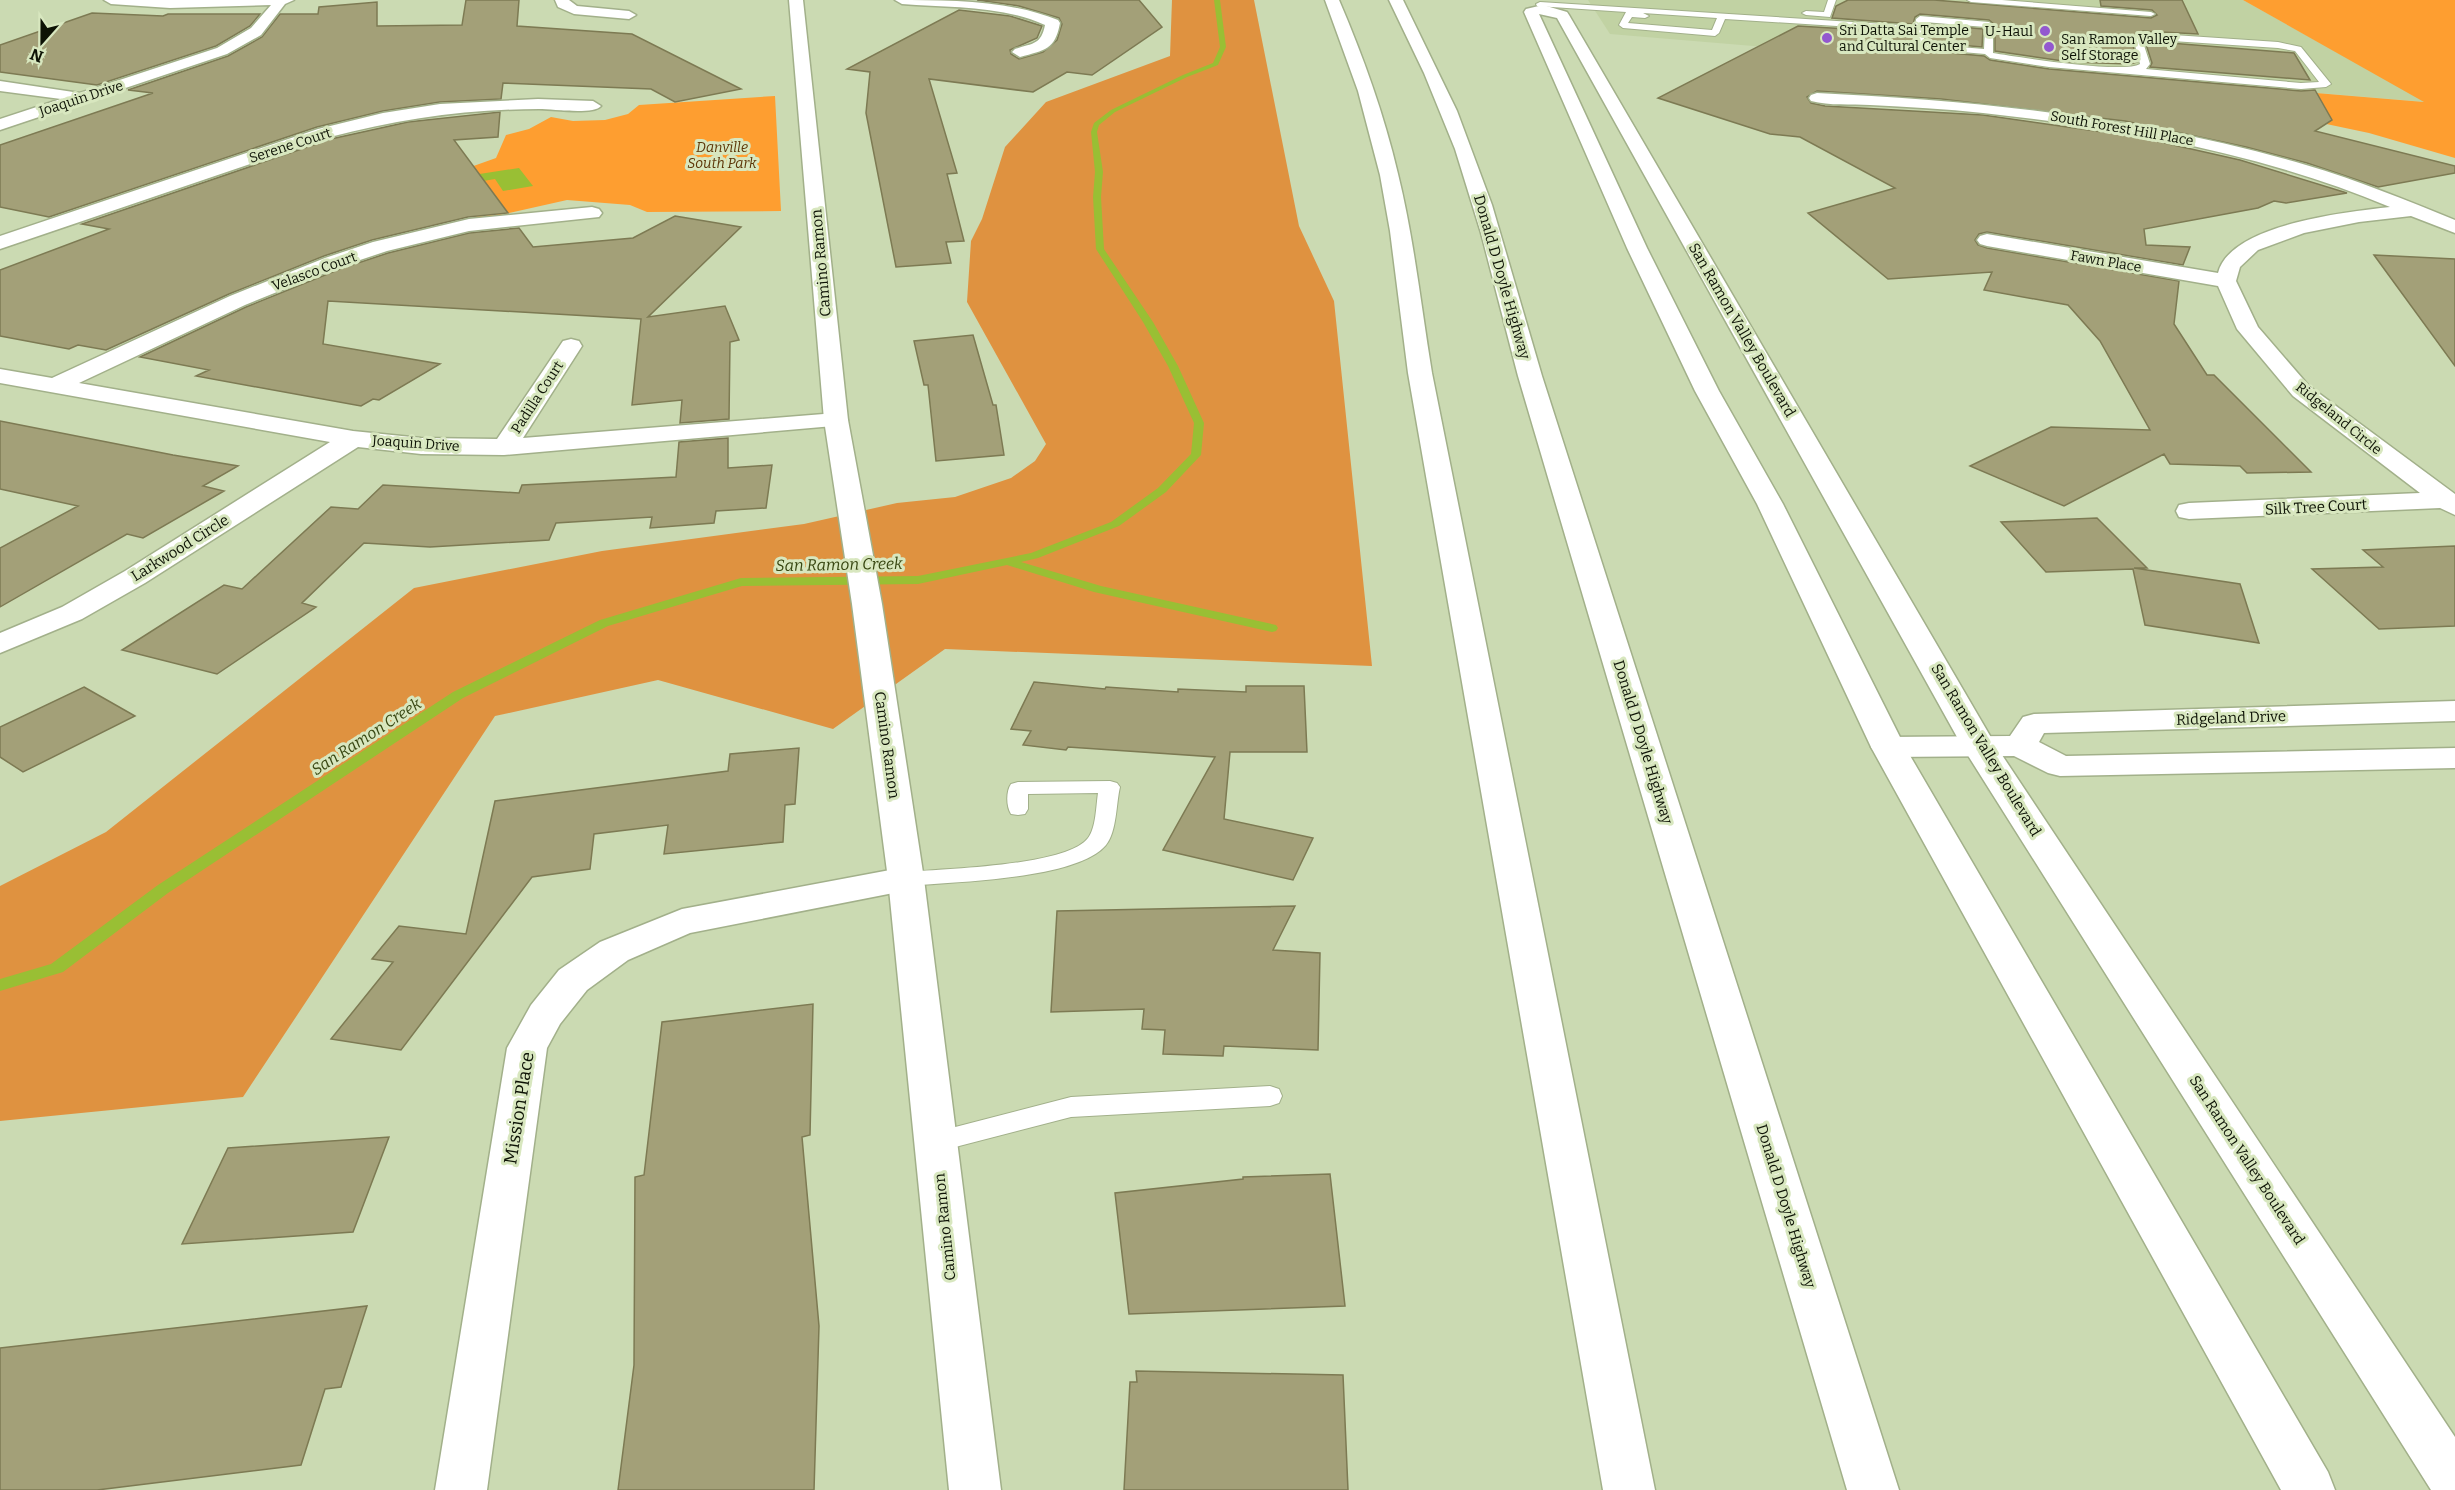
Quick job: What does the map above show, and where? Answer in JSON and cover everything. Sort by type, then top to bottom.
[{"type":"main road","points":[[111,0],[170,4],[287,0]]},
{"type":"main road","name":"Joaquin Drive","points":[[0,125],[222,51],[252,36],[268,22],[281,0]]},
{"type":"main road","points":[[562,0],[562,4],[574,10],[629,15]]},
{"type":"main road","points":[[796,0],[802,0]]},
{"type":"main road","name":"Camino Ramon","points":[[796,0],[836,420],[867,604],[906,879],[975,1490]]},
{"type":"main road","points":[[902,0],[1040,15],[1053,23],[1050,39],[1043,45],[1020,52]]},
{"type":"main road","points":[[1332,0],[1365,86],[1384,148],[1401,235],[1420,373],[1629,1490]]},
{"type":"main road","name":"Donald D Doyle Highway","points":[[1396,0],[1438,86],[1464,150],[1491,235],[1534,388],[1873,1490]]},
{"type":"main road","points":[[1540,5],[1530,13],[1637,248],[1707,391],[1770,504],[1888,747],[2309,1490]]},
{"type":"main road","name":"San Ramon Valley Boulevard","points":[[1540,5],[1562,15],[1979,746],[2455,1482]]},
{"type":"main road","points":[[0,86],[85,97]]},
{"type":"main road","name":"South Forest Hill Place","points":[[1817,98],[1899,101],[2013,111],[2091,120],[2185,137],[2266,157],[2342,181],[2455,226]]},
{"type":"main road","name":"Serene Court","points":[[0,243],[324,133],[440,103],[592,106]]},
{"type":"main road","points":[[2226,281],[2230,265],[2251,246],[2299,228],[2359,216],[2417,209],[2455,210]]},
{"type":"main road","name":"Velasco Court","points":[[54,386],[244,296],[386,245],[430,233],[483,223],[592,213]]},
{"type":"main road","name":"Fawn Place","points":[[1987,240],[2226,281]]},
{"type":"main road","name":"Ridgeland Circle","points":[[2226,281],[2248,329],[2301,391],[2449,504]]},
{"type":"main road","name":"Padilla Court","points":[[504,447],[571,346]]},
{"type":"main road","name":"Joaquin Drive","points":[[0,376],[353,439],[421,446],[504,447],[836,420]]},
{"type":"main road","name":"Larkwood Circle","points":[[0,644],[72,613],[135,577],[353,439]]},
{"type":"main road","name":"Silk Tree Court","points":[[2189,511],[2449,504]]},
{"type":"main road","name":"Ridgeland Drive","points":[[2020,746],[2034,724],[2455,711]]},
{"type":"main road","points":[[1888,747],[2020,746],[2060,766],[2455,758]]},
{"type":"main road","name":"Mission Place","points":[[461,1490],[527,1048],[545,1015],[573,980],[614,951],[682,922],[906,879]]},
{"type":"lane","points":[[1826,19],[1832,0]]},
{"type":"lane","points":[[1971,0],[2151,14]]},
{"type":"lane","points":[[2066,0],[2120,4]]},
{"type":"lane","points":[[1540,5],[1721,18]]},
{"type":"lane","points":[[1708,5],[1920,29]]},
{"type":"lane","points":[[1721,18],[1715,33],[1623,25],[1629,14],[1826,19]]},
{"type":"lane","points":[[1988,52],[1989,25],[1920,19],[1920,46],[1988,52],[1990,55],[2009,60],[2301,86],[2326,84],[2294,47],[2166,36],[2137,38],[2145,64],[2142,68],[2133,70]]},
{"type":"lane","points":[[906,879],[1049,865],[1083,854],[1098,840],[1110,787],[1018,788],[1018,809]]},
{"type":"lane","points":[[936,1142],[1071,1107],[1270,1096]]},
{"type":"shaded area","points":[[1172,0],[1254,0],[1299,226],[1334,301],[1372,666],[945,649],[833,729],[658,680],[495,716],[243,1097],[0,1121],[0,886],[106,832],[414,588],[602,551],[804,524],[897,503],[955,497],[1011,478],[1035,461],[1046,444],[967,302],[971,241],[982,219],[1005,147],[1046,102],[1170,56]]},
{"type":"shaded area","points":[[1588,0],[2243,0],[2426,102],[1610,34]]},
{"type":"shaded area","points":[[519,168],[533,186],[503,191],[495,179],[477,182],[473,175]]},
{"type":"green space","points":[[2243,0],[2455,0],[2455,158],[2369,133],[2250,108],[2036,70],[2424,102]]},
{"type":"green space","name":"Danville South Park","points":[[775,96],[781,211],[647,212],[630,205],[567,200],[478,220],[455,191],[451,174],[496,158],[506,135],[529,129],[551,117],[573,121],[605,120],[628,114],[639,105]]},
{"type":"building","points":[[466,0],[519,0],[517,26],[632,34],[741,89],[675,102],[651,89],[503,83],[501,99],[440,102],[383,111],[317,127],[49,217],[0,207],[0,145],[153,93],[128,90],[228,56],[262,37],[280,14],[318,14],[319,7],[377,2],[377,26],[462,25]]},
{"type":"building","points":[[977,0],[1139,0],[1162,27],[1092,75],[1067,72],[1033,92],[929,79],[957,173],[947,174],[964,241],[946,242],[951,263],[896,267],[866,113],[870,72],[847,69],[959,10],[1010,16],[1042,26],[1037,38],[1010,50],[1011,54],[1019,59],[1043,52],[1057,40],[1062,24],[1059,18],[1019,6]]},
{"type":"building","points":[[1848,0],[1934,0],[2151,18],[2157,15],[2152,10],[2101,6],[2100,0],[2182,0],[2198,34],[2143,31],[2131,37],[2137,62],[2130,64],[2070,62],[1995,51],[1995,25],[1989,20],[1920,14],[1915,17],[1913,24],[1832,18],[1836,6]]},
{"type":"building","points":[[92,13],[163,16],[168,14],[260,14],[250,26],[216,46],[97,85],[0,72],[0,45]]},
{"type":"building","points":[[1926,24],[1983,29],[1982,47],[1926,42]]},
{"type":"building","points":[[1798,26],[1913,33],[1917,50],[1984,56],[1990,60],[2049,69],[2301,91],[2315,90],[2332,120],[2315,131],[2455,166],[2455,173],[2378,187],[2307,163],[2246,147],[2125,121],[1941,99],[1817,91],[1807,97],[1811,103],[1825,106],[1983,115],[2138,137],[2240,160],[2347,193],[2286,203],[2274,201],[2258,208],[2144,229],[2146,245],[2190,247],[2183,265],[1987,232],[1979,234],[1975,240],[1978,245],[1987,248],[2179,281],[2174,324],[2207,375],[2214,375],[2311,472],[2247,473],[2240,466],[2170,464],[2164,454],[2064,506],[1970,466],[2051,427],[2150,430],[2100,341],[2068,305],[1984,290],[1992,272],[1888,279],[1808,213],[1895,188],[1800,137],[1770,134],[1658,98]]},
{"type":"building","points":[[2145,41],[2294,53],[2310,80],[2150,67],[2152,63]]},
{"type":"building","points":[[500,112],[498,137],[454,140],[508,213],[468,217],[372,240],[324,256],[229,294],[106,350],[78,345],[69,349],[0,336],[0,270],[109,229],[82,224],[331,139],[408,122]]},
{"type":"building","points":[[675,216],[741,227],[648,317],[725,306],[739,340],[730,342],[729,419],[680,423],[682,400],[632,405],[641,319],[328,301],[323,344],[440,364],[379,400],[373,399],[361,406],[196,376],[209,370],[140,357],[246,307],[340,269],[388,253],[469,233],[519,228],[533,247],[633,238]]},
{"type":"building","points":[[2374,255],[2455,259],[2455,366]]},
{"type":"building","points":[[973,335],[993,405],[996,405],[1004,455],[936,461],[928,385],[924,385],[914,341]]},
{"type":"building","points":[[0,421],[238,466],[203,486],[224,491],[143,538],[127,534],[0,607],[0,548],[78,506],[0,489]]},
{"type":"building","points":[[728,438],[728,468],[772,465],[766,508],[716,511],[714,523],[650,528],[652,517],[556,523],[549,540],[430,547],[364,543],[302,603],[316,607],[217,674],[122,650],[224,585],[242,589],[331,507],[358,509],[383,485],[519,493],[522,485],[676,477],[679,442]]},
{"type":"building","points":[[2097,518],[2147,568],[2134,568],[2240,584],[2259,643],[2145,625],[2133,569],[2046,572],[2001,522]]},
{"type":"building","points":[[2455,546],[2455,626],[2379,629],[2312,569],[2383,567],[2363,550]]},
{"type":"building","points":[[1034,682],[1105,689],[1106,687],[1178,692],[1178,689],[1246,692],[1246,686],[1304,686],[1307,752],[1230,752],[1224,819],[1313,838],[1293,880],[1163,850],[1215,757],[1068,747],[1066,750],[1023,745],[1031,731],[1011,729]]},
{"type":"building","points":[[84,687],[135,716],[23,772],[0,757],[0,727]]},
{"type":"building","points":[[799,748],[795,804],[785,805],[783,842],[664,854],[668,825],[594,834],[590,869],[532,877],[401,1050],[331,1039],[393,962],[372,959],[399,926],[466,934],[495,801],[728,771],[730,754]]},
{"type":"building","points":[[1295,906],[1273,950],[1320,953],[1318,1050],[1224,1046],[1223,1056],[1163,1054],[1165,1030],[1142,1029],[1144,1009],[1051,1012],[1057,911]]},
{"type":"building","points":[[813,1004],[810,1135],[802,1137],[819,1326],[814,1490],[618,1490],[634,1365],[635,1177],[644,1175],[662,1022]]},
{"type":"building","points":[[389,1137],[353,1232],[182,1244],[228,1148]]},
{"type":"building","points":[[1330,1174],[1345,1306],[1129,1314],[1115,1193],[1243,1179],[1243,1177]]},
{"type":"building","points":[[367,1306],[341,1387],[325,1389],[301,1465],[97,1490],[0,1490],[0,1348]]},
{"type":"building","points":[[1136,1371],[1343,1375],[1348,1490],[1124,1490],[1130,1382],[1137,1382]]},
{"type":"waterway","name":"San Ramon Creek","points":[[0,985],[57,968],[163,889],[458,695],[604,623],[741,582],[918,580],[1034,556],[1115,524],[1162,490],[1196,455],[1199,423],[1173,366],[1148,322],[1100,249],[1097,197],[1099,172],[1094,132],[1096,124],[1113,111],[1185,76],[1216,64],[1223,47],[1217,0]]},
{"type":"waterway","points":[[1009,562],[1098,589],[1272,628]]},
{"type":"place","name":"U-Haul","points":[[2045,31]]},
{"type":"place","name":"Sri Datta Sai Temple and Cultural Center","points":[[1827,38]]},
{"type":"place","name":"San Ramon Valley Self Storage","points":[[2049,47]]}]
